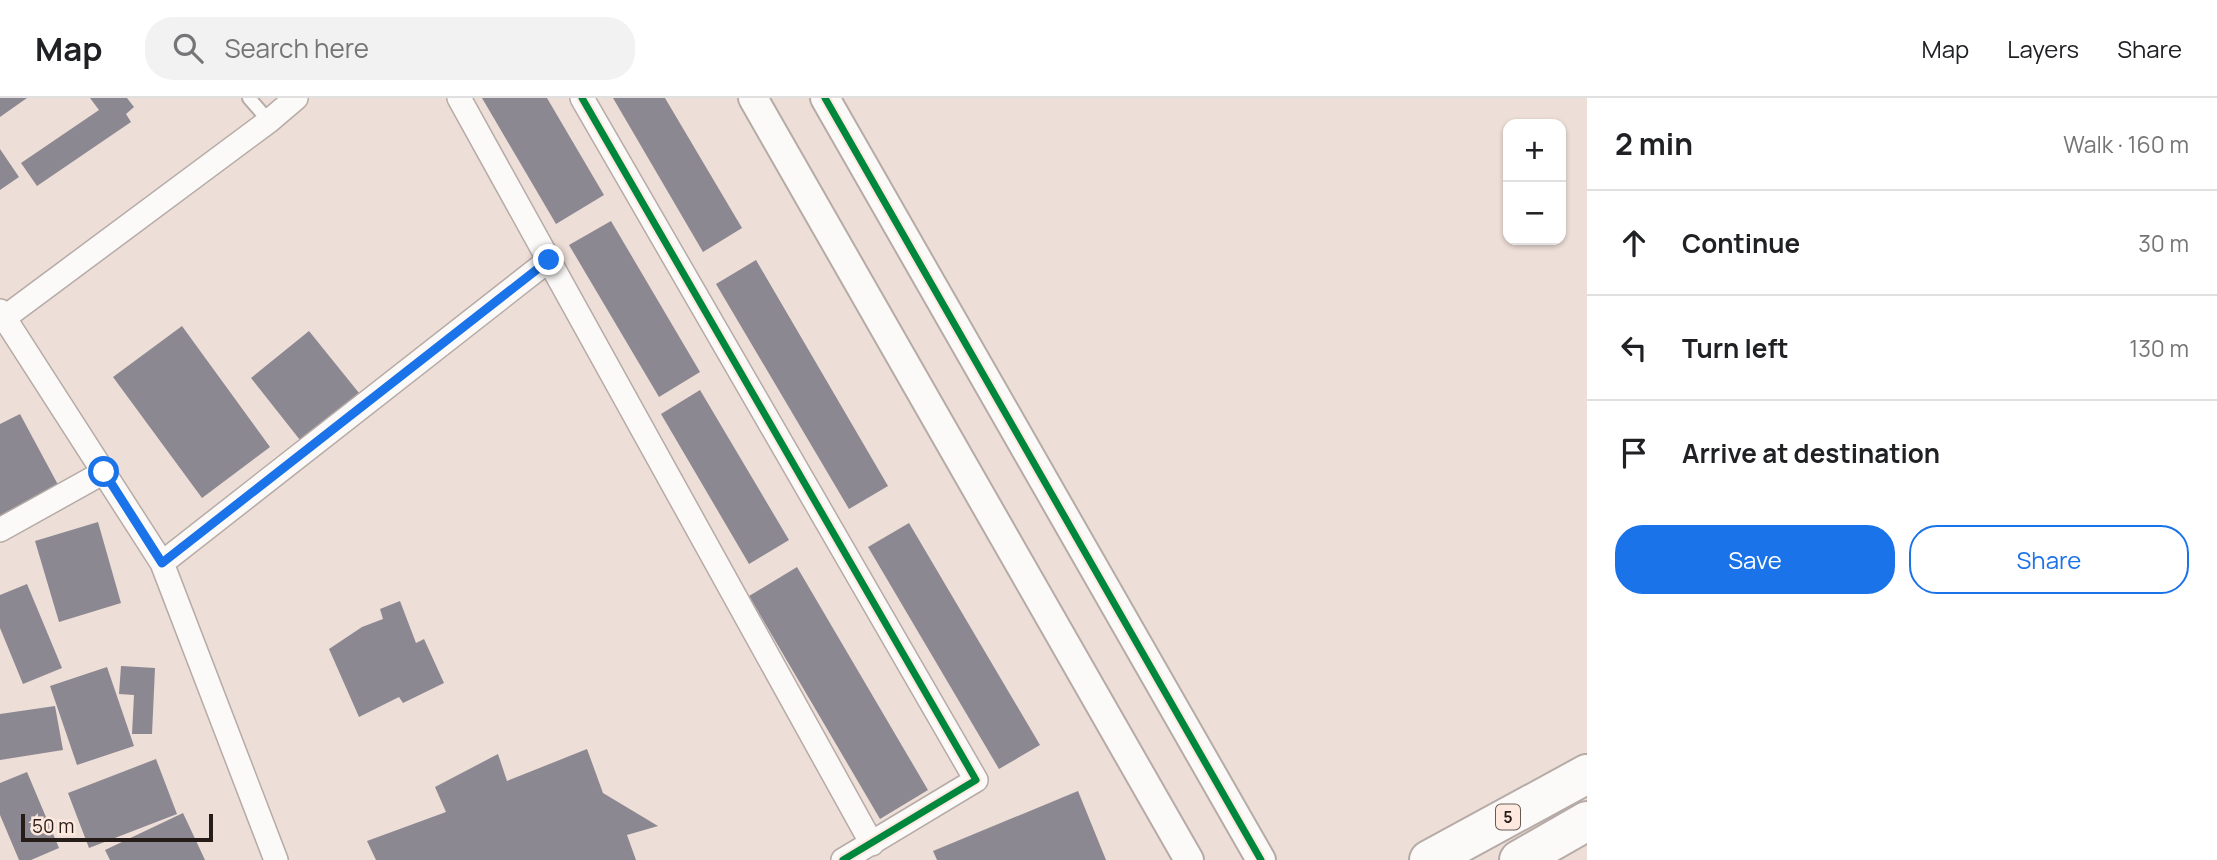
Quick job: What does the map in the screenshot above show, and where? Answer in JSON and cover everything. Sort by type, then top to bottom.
[{"type":"highway","name":"5","points":[[1429,860],[1587,774]]},
{"type":"highway","name":"5","points":[[1519,860],[1587,821]]},
{"type":"street","points":[[276,860],[162,563],[2,317],[269,121],[296,98]]},
{"type":"street","points":[[459,98],[872,844]]},
{"type":"street","points":[[582,98],[976,780],[843,860]]},
{"type":"street","points":[[753,98],[1189,860]]},
{"type":"street","points":[[825,98],[1261,860]]},
{"type":"street","points":[[162,563],[549,260]]},
{"type":"street","points":[[0,530],[104,472]]},
{"type":"lane","points":[[249,98],[269,121]]},
{"type":"building","points":[[0,98],[27,98],[0,117]]},
{"type":"building","points":[[90,98],[127,98],[134,107],[126,114],[131,122],[37,186],[21,163],[99,110]]},
{"type":"building","points":[[482,98],[547,98],[604,195],[556,224]]},
{"type":"building","points":[[613,98],[665,98],[742,228],[703,252]]},
{"type":"building","points":[[0,149],[19,177],[0,190]]},
{"type":"building","points":[[611,221],[700,372],[659,397],[569,245]]},
{"type":"building","points":[[756,260],[888,486],[849,509],[716,284]]},
{"type":"building","points":[[182,326],[270,447],[202,498],[113,377]]},
{"type":"building","points":[[309,331],[359,393],[300,440],[251,378]]},
{"type":"building","points":[[700,390],[789,540],[749,564],[661,414]]},
{"type":"building","points":[[20,414],[63,494],[0,527],[0,424]]},
{"type":"building","points":[[98,522],[121,603],[59,622],[35,541]]},
{"type":"building","points":[[909,523],[1040,745],[999,769],[868,547]]},
{"type":"building","points":[[797,567],[928,790],[880,819],[749,596]]},
{"type":"building","points":[[27,584],[62,668],[23,684],[0,628],[0,595]]},
{"type":"building","points":[[400,601],[416,643],[424,639],[444,683],[403,703],[399,697],[359,717],[329,649],[362,627],[383,619],[380,609]]},
{"type":"building","points":[[121,666],[155,668],[152,734],[132,734],[134,695],[119,694]]},
{"type":"building","points":[[107,667],[134,746],[77,765],[50,686]]},
{"type":"building","points":[[55,706],[63,750],[0,760],[0,714]]},
{"type":"building","points":[[587,749],[603,793],[658,826],[627,835],[636,860],[376,860],[367,841],[446,812],[435,787],[498,754],[507,781]]},
{"type":"building","points":[[156,759],[177,814],[89,848],[68,793]]},
{"type":"building","points":[[27,772],[59,848],[31,860],[19,860],[0,815],[0,783]]},
{"type":"building","points":[[1078,791],[1106,860],[937,860],[933,851]]},
{"type":"building","points":[[183,813],[205,860],[110,860],[105,850]]},
{"type":"cycle path","points":[[582,98],[976,780],[843,860]]},
{"type":"cycle path","points":[[825,98],[1261,860]]},
{"type":"route","points":[[104,472],[162,563],[549,260]]}]
